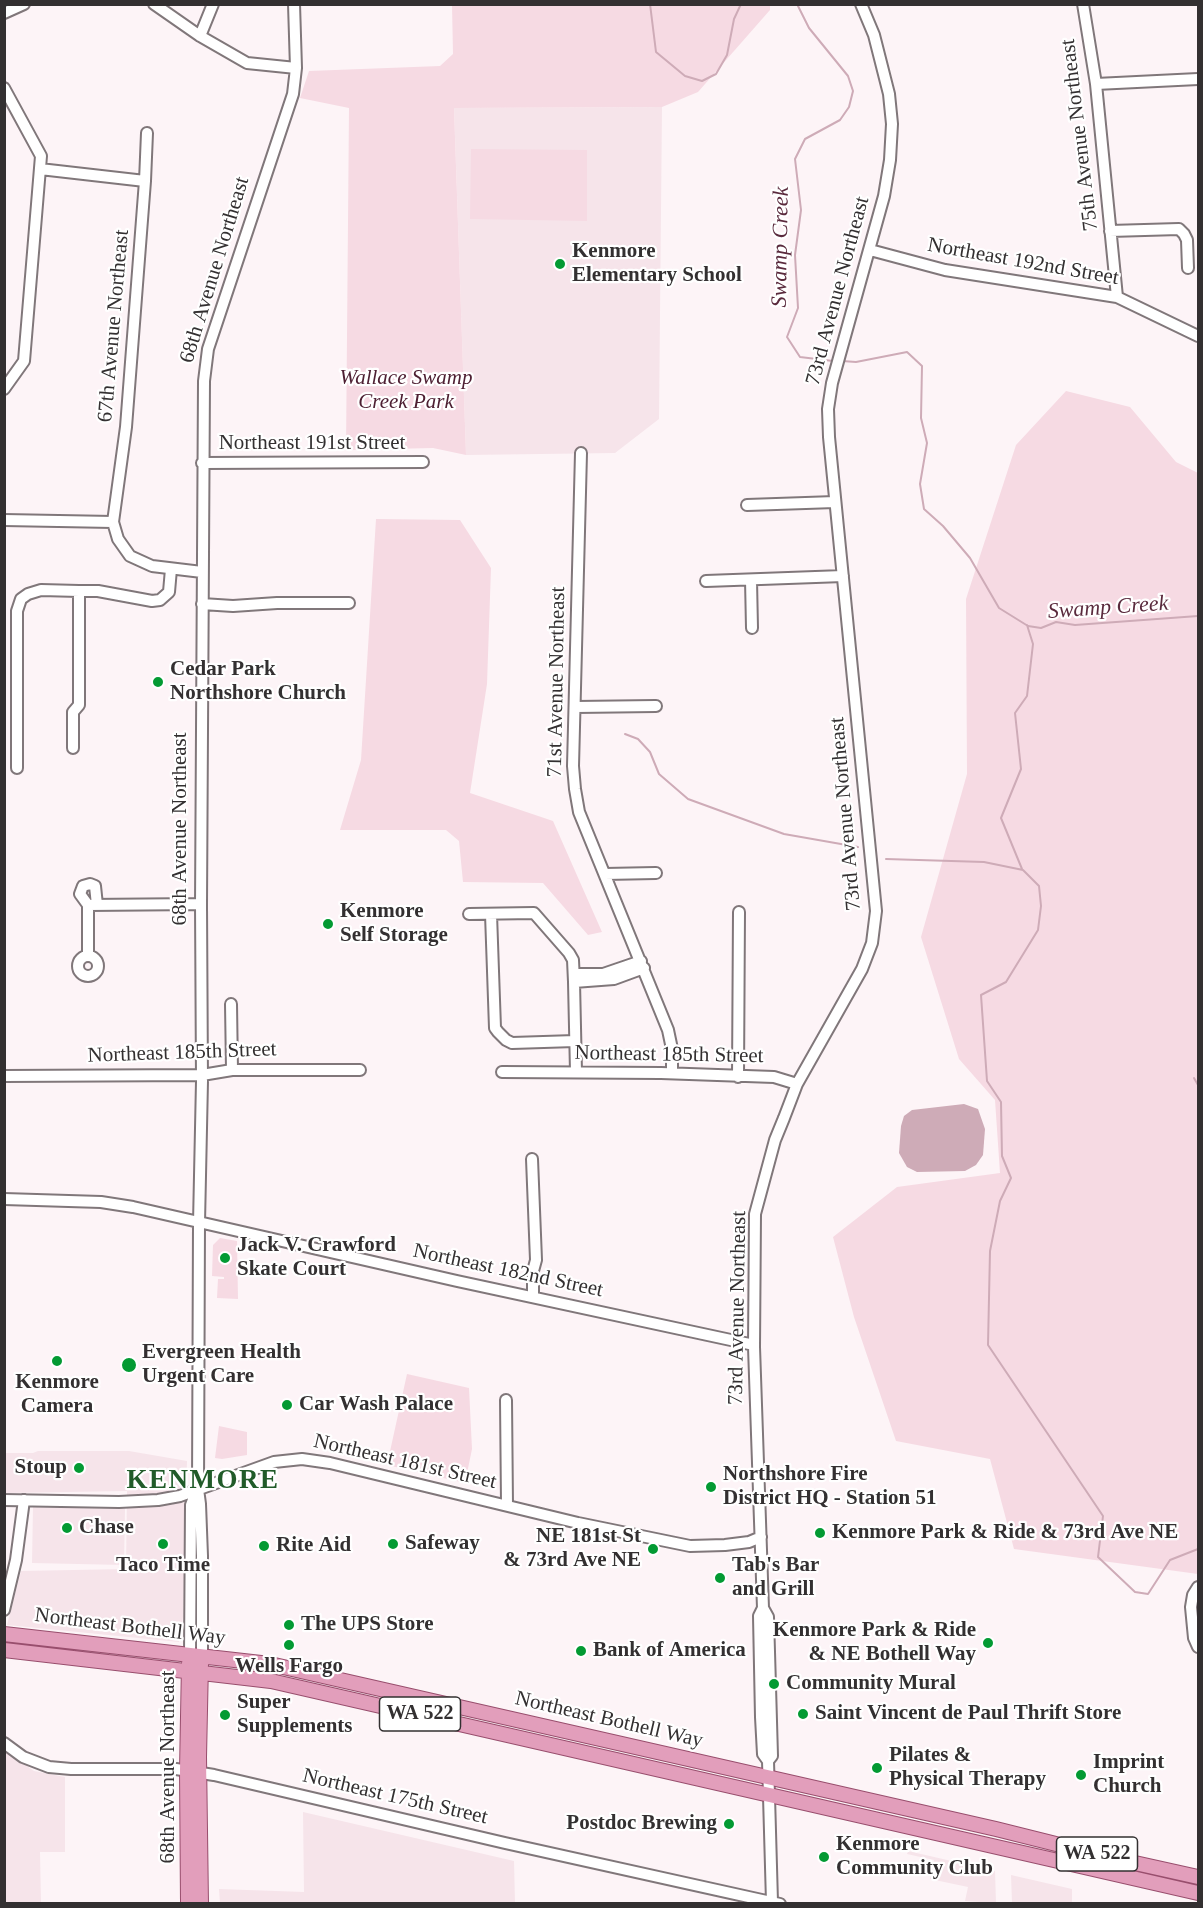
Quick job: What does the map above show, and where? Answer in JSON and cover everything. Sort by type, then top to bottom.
[{"type":"main road","name":"Northeast Bothell Way","points":[[4,1634],[270,1664],[1198,1877]]},
{"type":"main road","name":"Northeast Bothell Way","points":[[4,1650],[271,1681],[1198,1893]]},
{"type":"main road","name":"68th Avenue Northeast","points":[[188,1904],[196,1656]]},
{"type":"main road","name":"68th Avenue Northeast","points":[[193,1771],[201,1904]]},
{"type":"main road","points":[[1086,1867],[1105,1862],[1108,1857]]},
{"type":"street","points":[[4,13],[24,4]]},
{"type":"street","points":[[154,4],[200,36],[247,63],[296,68]]},
{"type":"street","points":[[200,36],[213,4]]},
{"type":"street","name":"68th Avenue Northeast","points":[[196,1656],[202,1556],[198,1489],[204,381],[208,349],[293,94],[296,68],[294,4]]},
{"type":"street","name":"73rd Avenue Northeast","points":[[776,1903],[768,1778],[768,1761],[772,1756],[768,1617],[763,1608],[754,1345],[755,1214],[775,1140],[797,1084],[861,969],[872,943],[875,927],[875,884],[828,409],[834,371],[870,250],[884,196],[890,160],[892,124],[885,71],[861,4]]},
{"type":"street","name":"75th Avenue Northeast","points":[[1083,4],[1096,84],[1117,297]]},
{"type":"street","points":[[1096,84],[1198,79]]},
{"type":"street","points":[[4,88],[41,156],[24,361],[4,389]]},
{"type":"street","name":"67th Avenue Northeast","points":[[113,522],[126,427],[147,133]]},
{"type":"street","points":[[40,169],[145,181]]},
{"type":"street","points":[[1110,231],[1179,230],[1184,234],[1186,240],[1188,268]]},
{"type":"street","name":"Northeast 192nd Street","points":[[870,250],[945,270],[1117,297],[1198,336]]},
{"type":"street","name":"71st Avenue Northeast","points":[[582,453],[573,766],[579,812],[668,1030],[672,1049],[672,1073]]},
{"type":"street","name":"Northeast 191st Street","points":[[202,463],[423,462]]},
{"type":"street","points":[[747,505],[836,502]]},
{"type":"street","points":[[4,520],[113,522],[118,539],[130,556],[152,566],[202,572]]},
{"type":"street","points":[[17,768],[17,611],[21,599],[41,590],[98,591],[152,601],[160,600],[169,592],[171,569]]},
{"type":"street","points":[[706,581],[843,576]]},
{"type":"street","points":[[751,580],[752,628]]},
{"type":"street","points":[[73,748],[73,712],[79,705],[79,591]]},
{"type":"street","points":[[202,604],[233,606],[277,603],[349,603]]},
{"type":"street","points":[[4,645],[17,645]]},
{"type":"street","points":[[4,695],[17,695]]},
{"type":"street","points":[[576,707],[656,706]]},
{"type":"street","points":[[4,744],[17,744]]},
{"type":"street","points":[[605,874],[656,873]]},
{"type":"street","points":[[88,956],[92,905],[201,904]]},
{"type":"street","points":[[738,1077],[739,912]]},
{"type":"street","points":[[469,914],[534,913],[569,953],[573,960],[576,1072]]},
{"type":"street","points":[[491,914],[495,1028],[501,1037],[512,1043],[575,1041]]},
{"type":"street","points":[[574,978],[614,979],[643,965]]},
{"type":"street","points":[[231,1004],[232,1070]]},
{"type":"street","name":"Northeast 185th Street","points":[[4,1076],[202,1075],[232,1070],[360,1070]]},
{"type":"street","name":"Northeast 185th Street","points":[[502,1072],[672,1073],[774,1077],[797,1084]]},
{"type":"street","points":[[532,1159],[536,1260],[533,1272],[533,1296]]},
{"type":"street","name":"Northeast 182nd Street","points":[[4,1199],[100,1202],[133,1207],[754,1345]]},
{"type":"street","points":[[506,1400],[507,1505]]},
{"type":"street","name":"Northeast 181st Street","points":[[4,1500],[139,1502],[180,1496],[274,1462],[302,1459],[322,1461],[578,1523],[690,1546],[749,1542],[761,1537]]},
{"type":"street","points":[[4,1610],[16,1560],[24,1500]]},
{"type":"street","points":[[1198,1587],[1193,1595],[1191,1606],[1194,1638],[1198,1647]]},
{"type":"street","name":"Northeast 175th Street","points":[[4,1743],[32,1761],[62,1769],[193,1771],[776,1903]]},
{"type":"shaded area","name":"Kenmore Elementary School","points":[[662,107],[659,419],[615,453],[466,455],[454,108]]},
{"type":"shaded area","points":[[964,1104],[978,1109],[985,1129],[983,1155],[976,1165],[965,1171],[917,1172],[907,1167],[899,1153],[904,1116],[912,1110]]},
{"type":"shaded area","points":[[129,1451],[187,1461],[183,1617],[179,1642],[7,1625],[21,1571],[126,1569],[127,1491],[5,1493],[4,1453]]},
{"type":"shaded area","points":[[33,1507],[125,1509],[124,1565],[32,1563]]},
{"type":"shaded area","points":[[5,1750],[34,1771],[65,1777],[65,1852],[40,1852],[41,1903],[5,1903]]},
{"type":"shaded area","points":[[303,1812],[514,1861],[515,1903],[220,1903],[219,1889],[304,1892]]},
{"type":"shaded area","points":[[908,1851],[995,1871],[996,1903],[965,1901],[968,1887],[930,1879],[934,1860],[907,1854]]},
{"type":"shaded area","points":[[1011,1875],[1072,1889],[1072,1903],[1012,1903]]},
{"type":"green space","name":"Wallace Swamp Creek Park","points":[[770,4],[770,10],[698,92],[662,107],[454,108],[466,455],[433,448],[346,450],[349,108],[300,98],[309,71],[440,66],[453,54],[452,5]]},
{"type":"green space","points":[[471,149],[587,150],[587,221],[470,219]]},
{"type":"green space","points":[[1066,391],[1130,407],[1176,462],[1198,473],[1198,1574],[1014,1549],[990,1459],[896,1441],[854,1317],[833,1237],[897,1187],[1000,1173],[995,1100],[959,1059],[921,937],[967,774],[966,599],[1016,445]]},
{"type":"green space","points":[[376,519],[460,520],[491,568],[487,684],[470,793],[553,821],[602,932],[588,935],[543,883],[463,882],[459,841],[446,830],[340,830],[361,760]]},
{"type":"green space","name":"Jack V. Crawford Skate Court","points":[[220,1238],[237,1241],[238,1299],[217,1298],[218,1279],[224,1279],[224,1277],[212,1276],[213,1245]]},
{"type":"green space","points":[[407,1374],[469,1388],[472,1449],[465,1483],[387,1465]]},
{"type":"green space","points":[[219,1426],[247,1432],[247,1455],[215,1458]]},
{"type":"waterway","name":"Swamp Creek","points":[[650,4],[656,52],[685,76],[702,81],[716,74],[727,55],[734,19],[741,4]]},
{"type":"waterway","name":"Swamp Creek","points":[[797,4],[809,28],[848,76],[853,91],[849,107],[840,120],[805,139],[795,159],[801,210],[795,255],[798,308],[787,337],[800,357],[833,361]]},
{"type":"waterway","name":"Swamp Creek","points":[[842,361],[856,362],[907,352],[922,366],[921,418],[927,443],[920,484],[924,509],[943,526],[970,558],[999,608],[1028,626],[1041,628],[1056,622],[1075,625],[1198,616]]},
{"type":"waterway","points":[[1022,869],[1001,818],[1021,769],[1015,713],[1027,696],[1033,644],[1027,625]]},
{"type":"waterway","points":[[625,734],[638,739],[650,752],[659,774],[688,799],[784,834],[858,847]]},
{"type":"waterway","points":[[886,859],[984,862],[1023,870],[1039,886],[1041,906],[1038,930],[1006,982],[981,995],[987,1081],[1001,1102],[1002,1156],[1011,1178],[1000,1201],[990,1251],[988,1345],[1103,1516],[1098,1557],[1135,1592],[1148,1594],[1170,1560],[1198,1549]]},
{"type":"waterway","points":[[1194,1078],[1198,1085]]},
{"type":"place","name":"Kenmore Elementary School","points":[[560,264]]},
{"type":"place","name":"Cedar Park Northshore Church","points":[[158,682]]},
{"type":"place","name":"Kenmore Self Storage","points":[[328,924]]},
{"type":"place","name":"Jack V. Crawford Skate Court","points":[[225,1258]]},
{"type":"place","name":"Kenmore Camera","points":[[57,1361]]},
{"type":"place","name":"Evergreen Health Urgent Care","points":[[129,1365]]},
{"type":"place","name":"Car Wash Palace","points":[[287,1405]]},
{"type":"place","name":"Stoup","points":[[79,1468]]},
{"type":"place","name":"Northshore Fire District HQ - Station 51","points":[[711,1487]]},
{"type":"place","name":"Chase","points":[[67,1528]]},
{"type":"place","name":"Kenmore Park & Ride & 73rd Ave NE","points":[[820,1533]]},
{"type":"place","name":"Taco Time","points":[[163,1544]]},
{"type":"place","name":"Safeway","points":[[393,1544]]},
{"type":"place","name":"Rite Aid","points":[[264,1546]]},
{"type":"place","name":"NE 181st St & 73rd Ave NE","points":[[653,1549]]},
{"type":"place","name":"Tab's Bar and Grill","points":[[720,1578]]},
{"type":"place","name":"The UPS Store","points":[[289,1625]]},
{"type":"place","name":"Kenmore Park & Ride & NE Bothell Way","points":[[988,1643]]},
{"type":"place","name":"Wells Fargo","points":[[289,1645]]},
{"type":"place","name":"Bank of America","points":[[581,1651]]},
{"type":"place","name":"Community Mural","points":[[774,1684]]},
{"type":"place","name":"Saint Vincent de Paul Thrift Store","points":[[803,1714]]},
{"type":"place","name":"Super Supplements","points":[[225,1715]]},
{"type":"place","name":"Pilates & Physical Therapy","points":[[877,1768]]},
{"type":"place","name":"Imprint Church","points":[[1081,1775]]},
{"type":"place","name":"Postdoc Brewing","points":[[729,1824]]},
{"type":"place","name":"Kenmore Community Club","points":[[824,1857]]},
{"type":"district","name":"KENMORE","points":[[203,1481]]}]
